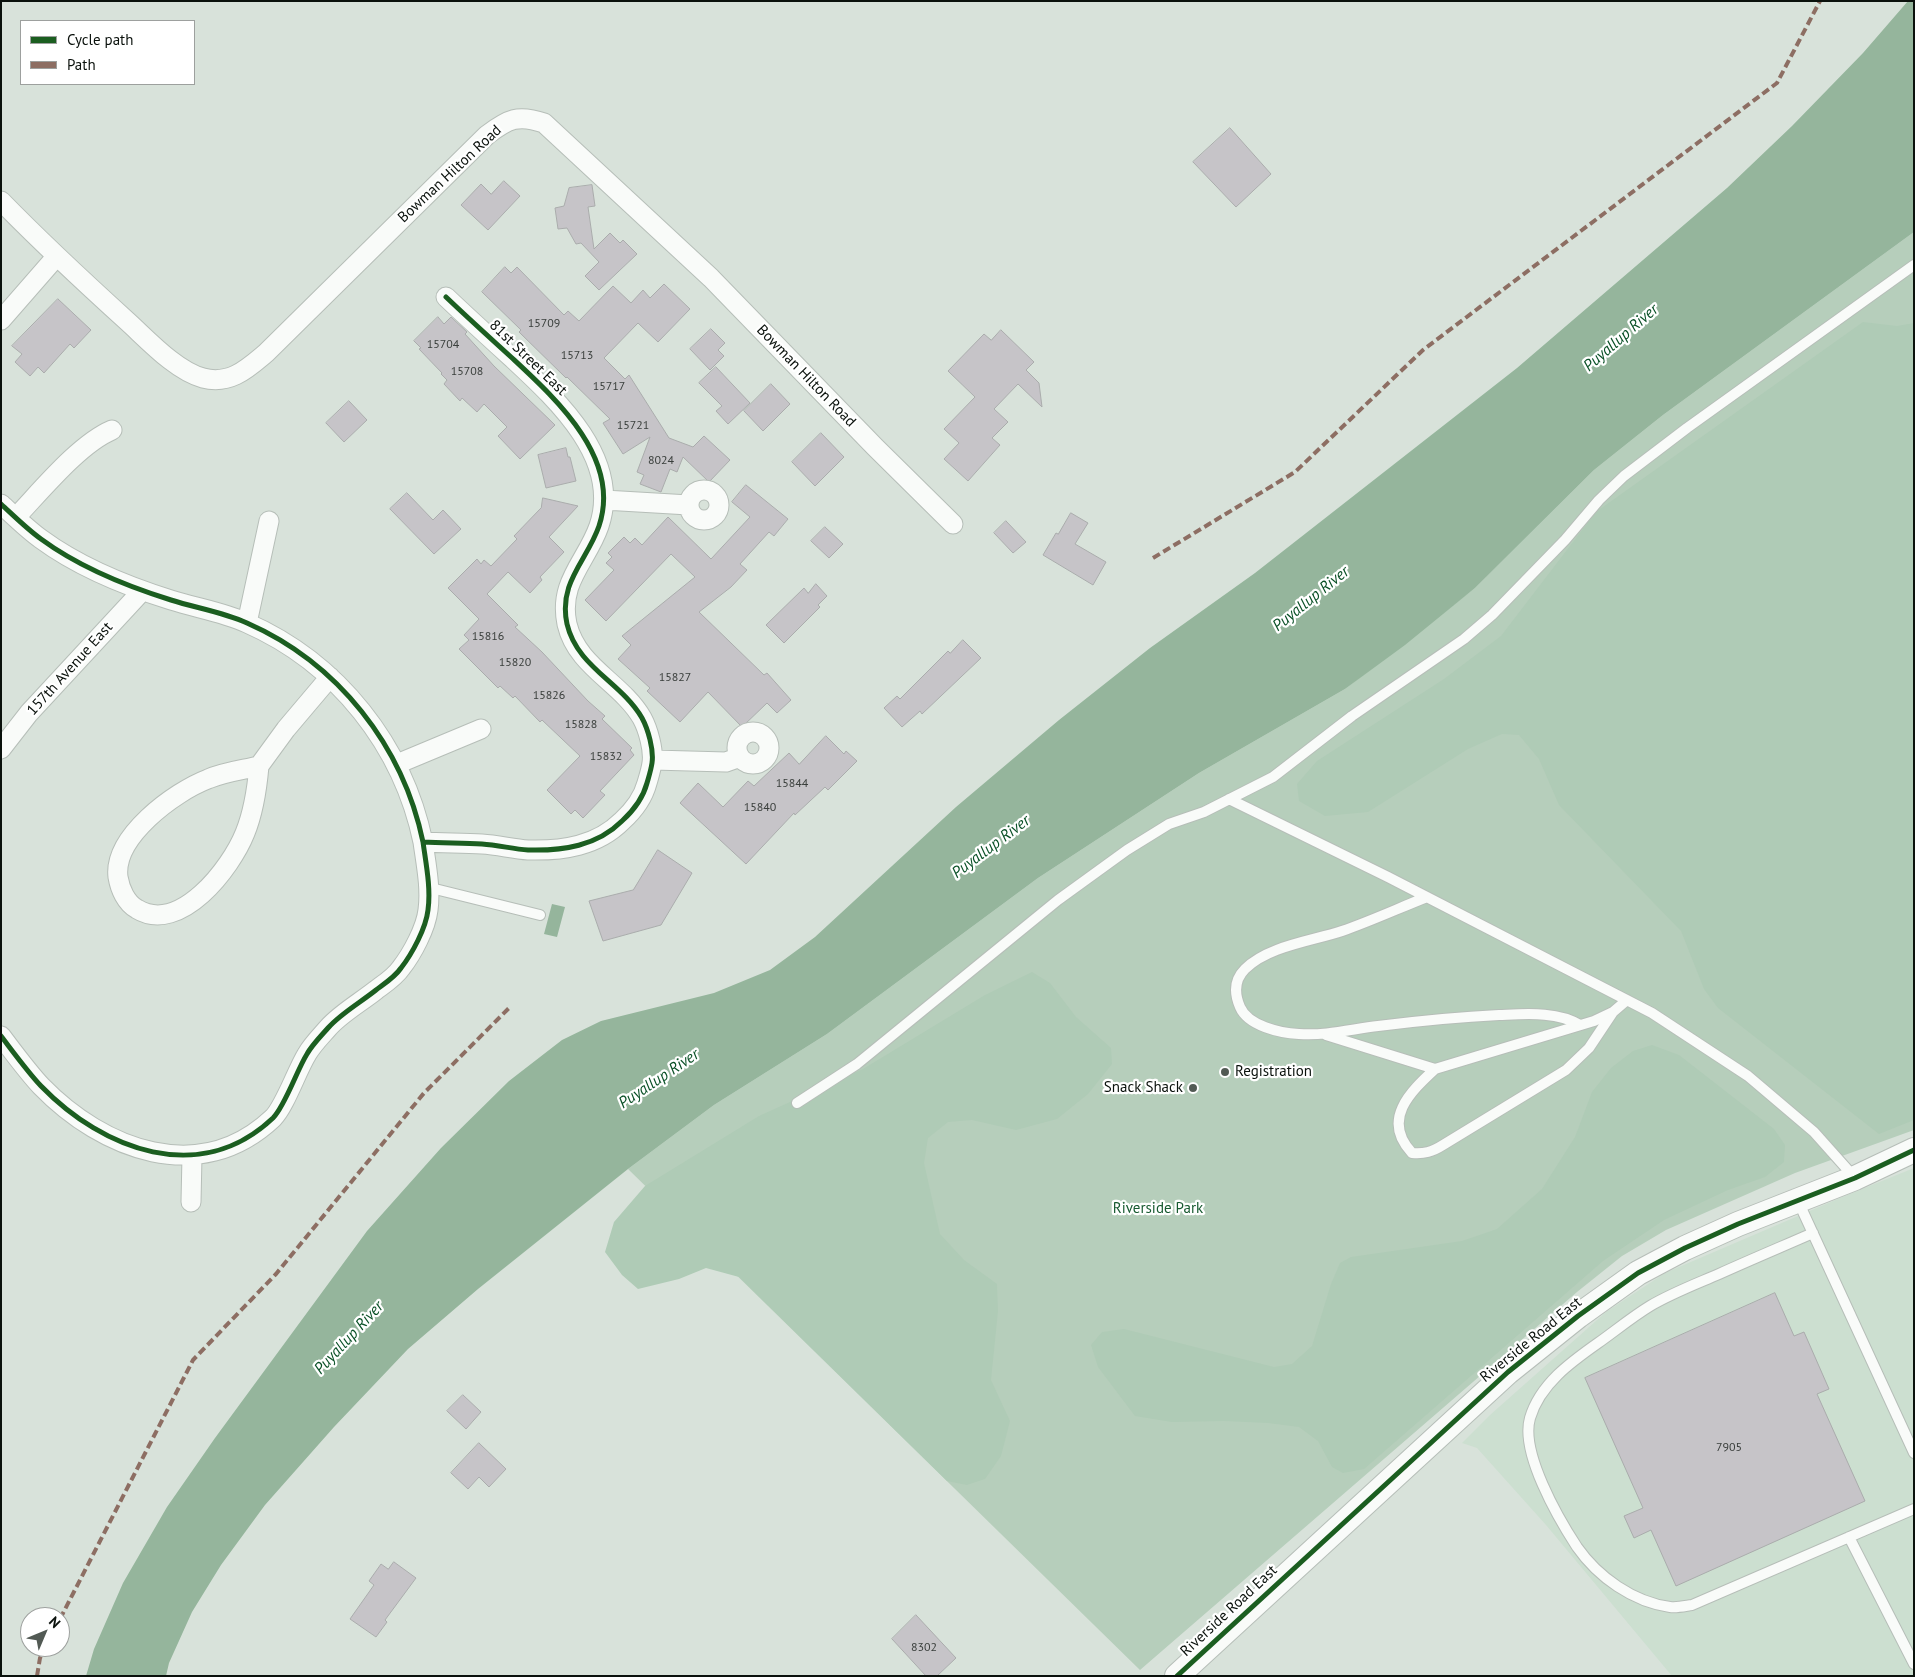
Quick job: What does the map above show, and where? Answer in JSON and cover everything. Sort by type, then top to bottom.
[{"type":"street","name":"Bowman Hilton Road","points":[[1,200],[56,257],[156,347],[183,368],[201,378],[232,378],[244,372],[266,353],[487,135],[511,119],[522,118],[544,123],[711,278],[875,447],[953,524]]},
{"type":"street","points":[[1,320],[56,257]]},
{"type":"street","name":"81st Street East","points":[[446,296],[532,377],[566,412],[591,450],[601,476],[604,500],[602,518],[597,533],[572,576],[567,591],[566,621],[576,648],[608,682],[630,701],[643,719],[653,760]]},
{"type":"street","points":[[16,517],[86,446],[99,436],[112,430]]},
{"type":"street","points":[[604,500],[689,505]]},
{"type":"street","points":[[1,504],[40,539],[63,554],[142,591],[247,623],[299,652],[330,677],[373,726],[397,764],[410,794],[423,842],[428,887],[428,911],[418,940],[401,969],[330,1026],[308,1053],[275,1116],[257,1131],[238,1142],[212,1152],[192,1156],[164,1155],[134,1147],[101,1132],[68,1110],[42,1087],[1,1036]]},
{"type":"street","points":[[247,623],[269,521]]},
{"type":"street","name":"157th Avenue East","points":[[1,749],[29,713],[142,591]]},
{"type":"street","points":[[259,766],[206,779],[184,790],[165,804],[138,829],[126,844],[120,857],[117,871],[119,885],[125,897],[135,908],[147,914],[160,916],[172,913],[192,901],[214,881],[233,857],[245,833],[257,792],[259,766],[286,729],[330,677]]},
{"type":"street","points":[[397,764],[481,729]]},
{"type":"street","points":[[423,842],[484,844],[528,850],[567,849],[586,844],[608,832],[632,812],[645,791],[653,760],[726,762],[740,757]]},
{"type":"street","name":"Riverside Road East","points":[[1176,1676],[1508,1372],[1578,1316],[1638,1272],[1685,1248],[1797,1200],[1855,1178],[1914,1150]]},
{"type":"street","points":[[191,1202],[192,1156]]},
{"type":"lane","points":[[797,1103],[857,1064],[1058,900],[1127,850],[1169,824],[1204,812],[1273,777],[1352,716],[1464,639],[1492,615],[1624,476],[1687,428],[1914,264]]},
{"type":"lane","points":[[1230,799],[1652,1012],[1748,1076],[1814,1132],[1855,1178]]},
{"type":"lane","points":[[428,887],[540,915]]},
{"type":"lane","points":[[1427,897],[1342,931],[1257,958],[1243,970],[1236,982],[1235,994],[1241,1010],[1252,1020],[1273,1030],[1299,1034],[1323,1034],[1431,1019],[1516,1014],[1553,1015],[1570,1019],[1580,1025]]},
{"type":"lane","points":[[1613,1012],[1580,1025],[1435,1069],[1410,1095],[1403,1106],[1398,1122],[1400,1138],[1412,1153],[1423,1154],[1433,1151],[1566,1070],[1589,1048],[1613,1012],[1627,1000]]},
{"type":"lane","points":[[1323,1034],[1435,1069]]},
{"type":"lane","points":[[1797,1200],[1914,1454]]},
{"type":"lane","points":[[1813,1233],[1683,1289],[1650,1306],[1570,1362],[1555,1377],[1537,1401],[1530,1419],[1530,1439],[1536,1469],[1553,1507],[1578,1549],[1600,1572],[1620,1589],[1647,1602],[1672,1608],[1692,1605],[1914,1509]]},
{"type":"lane","points":[[1849,1537],[1914,1664]]},
{"type":"shaded area","points":[[1863,322],[1897,326],[1914,323],[1914,1120],[1879,1134],[1718,1008],[1704,989],[1681,931],[1559,805],[1539,759],[1519,735],[1502,734],[1468,749],[1368,812],[1325,816],[1299,801],[1297,784],[1317,761],[1444,679],[1501,636],[1596,512]]},
{"type":"shaded area","points":[[1032,972],[1050,983],[1076,1017],[1111,1048],[1112,1064],[1088,1094],[1057,1119],[1016,1130],[972,1120],[948,1122],[928,1138],[924,1163],[940,1234],[964,1260],[997,1284],[998,1311],[991,1380],[1010,1421],[1001,1456],[985,1479],[967,1485],[947,1481],[739,1277],[706,1268],[679,1279],[638,1289],[622,1275],[605,1252],[614,1222],[645,1186],[759,1116],[863,1069],[985,995]]},
{"type":"shaded area","points":[[1652,1045],[1679,1055],[1774,1129],[1785,1145],[1784,1162],[1765,1177],[1728,1190],[1664,1220],[1603,1261],[1364,1469],[1343,1473],[1332,1467],[1318,1441],[1299,1427],[1268,1423],[1224,1421],[1172,1422],[1135,1416],[1098,1367],[1091,1345],[1102,1332],[1124,1329],[1274,1367],[1292,1364],[1312,1346],[1331,1284],[1340,1263],[1351,1257],[1462,1241],[1497,1229],[1542,1189],[1575,1137],[1592,1092],[1611,1068],[1633,1051]]},
{"type":"shaded area","points":[[1914,1168],[1914,1676],[1672,1676],[1546,1525],[1477,1448],[1462,1443],[1490,1415],[1606,1312],[1665,1273]]},
{"type":"green space","name":"Riverside Park","points":[[1914,232],[1914,1130],[1795,1173],[1666,1230],[1622,1256],[1577,1292],[1140,1670],[628,1169],[714,1105],[827,1034],[1038,878],[1199,773],[1345,689],[1475,588],[1594,470],[1663,415]]},
{"type":"water","name":"Puyallup River","points":[[1908,1],[1914,1],[1914,232],[1663,415],[1594,470],[1475,588],[1405,645],[1345,689],[1199,773],[1038,878],[827,1034],[714,1105],[628,1169],[478,1289],[408,1349],[334,1427],[265,1505],[221,1565],[192,1612],[169,1663],[166,1676],[86,1676],[94,1649],[123,1583],[167,1507],[215,1438],[367,1231],[441,1148],[509,1081],[562,1040],[601,1021],[714,993],[770,970],[815,937],[956,807],[1059,720],[1150,648],[1255,573],[1517,368],[1727,188],[1792,126],[1863,53]]},
{"type":"water","points":[[552,904],[565,907],[557,937],[544,934]]},
{"type":"building","points":[[1230,128],[1271,174],[1236,207],[1193,162]]},
{"type":"building","points":[[504,181],[520,196],[488,230],[461,205],[481,184],[491,194]]},
{"type":"building","points":[[592,185],[595,206],[588,207],[594,249],[610,233],[620,243],[623,240],[637,254],[599,290],[585,276],[599,262],[581,243],[576,244],[567,228],[558,229],[555,208],[564,206],[569,188]]},
{"type":"building","points":[[505,267],[511,273],[517,267],[564,315],[568,311],[579,321],[613,286],[631,303],[643,290],[650,298],[664,284],[690,309],[658,342],[638,323],[604,358],[625,379],[629,375],[669,438],[693,447],[704,436],[730,460],[709,482],[683,457],[677,472],[670,469],[661,492],[640,484],[644,475],[637,472],[650,437],[623,454],[603,423],[610,419],[519,332],[521,330],[482,292]]},
{"type":"building","points":[[58,299],[91,330],[74,348],[70,344],[44,373],[38,367],[30,376],[15,362],[22,354],[12,346]]},
{"type":"building","points":[[438,317],[444,324],[451,317],[467,332],[465,334],[494,366],[555,425],[520,459],[498,436],[507,427],[484,404],[477,412],[462,398],[460,401],[444,384],[447,380],[442,373],[419,349],[421,348],[414,341]]},
{"type":"building","points":[[711,329],[725,343],[718,350],[724,356],[710,370],[690,349]]},
{"type":"building","points":[[1001,330],[1034,362],[1026,370],[1039,383],[1042,407],[1018,384],[994,409],[1008,422],[992,438],[1000,445],[968,481],[944,459],[959,443],[944,429],[975,397],[948,371],[984,334],[991,340]]},
{"type":"building","points":[[716,367],[750,403],[728,424],[716,411],[722,406],[699,383]]},
{"type":"building","points":[[771,384],[790,404],[763,431],[744,411]]},
{"type":"building","points":[[349,401],[367,420],[344,442],[326,423]]},
{"type":"building","points":[[821,433],[844,457],[815,486],[792,462]]},
{"type":"building","points":[[566,448],[576,481],[546,488],[538,455]]},
{"type":"building","points":[[746,485],[788,519],[774,536],[769,532],[740,564],[747,570],[731,587],[699,612],[764,675],[767,673],[791,700],[777,713],[767,703],[742,727],[708,692],[680,722],[647,691],[650,688],[618,659],[631,645],[622,636],[695,577],[671,554],[606,621],[585,600],[614,570],[606,563],[612,557],[608,553],[624,537],[630,543],[635,538],[642,545],[668,517],[711,559],[750,517],[732,502]]},
{"type":"building","points":[[407,493],[433,520],[443,510],[461,529],[434,554],[390,509]]},
{"type":"building","points":[[543,498],[578,506],[549,537],[564,552],[540,577],[542,580],[530,593],[508,572],[487,594],[518,625],[515,627],[605,716],[602,719],[632,748],[630,750],[634,755],[600,791],[605,795],[583,818],[575,810],[571,814],[547,790],[580,756],[542,720],[540,722],[515,696],[513,698],[500,686],[498,688],[459,649],[469,640],[464,635],[479,619],[448,588],[477,559],[481,564],[484,560],[491,566],[517,539],[514,536],[541,508]]},
{"type":"building","points":[[1071,513],[1088,523],[1075,544],[1106,562],[1093,585],[1043,555]]},
{"type":"building","points":[[1006,521],[1026,542],[1013,553],[994,533]]},
{"type":"building","points":[[825,527],[843,544],[829,558],[811,541]]},
{"type":"building","points":[[816,584],[827,596],[818,605],[820,607],[784,643],[766,625],[804,588],[808,593]]},
{"type":"building","points":[[963,640],[981,658],[922,714],[920,711],[902,727],[884,708],[897,696],[900,699],[948,651],[950,653]]},
{"type":"building","points":[[826,736],[844,754],[846,751],[857,761],[828,790],[825,787],[795,815],[794,813],[746,864],[680,803],[698,783],[723,807],[748,781],[754,786],[789,753],[799,764]]},
{"type":"building","points":[[658,850],[692,873],[661,925],[603,941],[589,901],[633,890]]},
{"type":"building","points":[[1775,1293],[1794,1336],[1804,1332],[1829,1389],[1817,1394],[1865,1501],[1676,1586],[1651,1530],[1634,1538],[1624,1516],[1643,1508],[1585,1378]]},
{"type":"building","points":[[463,1395],[481,1412],[466,1429],[447,1411]]},
{"type":"building","points":[[479,1443],[506,1469],[489,1487],[479,1477],[468,1489],[451,1473]]},
{"type":"building","points":[[394,1562],[416,1578],[385,1620],[387,1622],[376,1637],[350,1619],[374,1585],[369,1581],[381,1564],[388,1569]]},
{"type":"building","points":[[916,1615],[956,1658],[937,1676],[926,1676],[892,1639]]},
{"type":"marked path","points":[[1153,558],[1295,472],[1423,350],[1777,83],[1820,1]]},
{"type":"marked path","points":[[66,1607],[193,1360],[276,1274],[424,1093],[510,1007]]},
{"type":"marked path","points":[[37,1676],[41,1657]]},
{"type":"cycle path","points":[[1,504],[41,539],[87,567],[154,595],[229,616],[247,623],[280,640],[310,661],[337,685],[362,712],[383,741],[400,773],[413,807],[423,842],[482,844],[541,850],[567,848],[602,836],[626,817],[640,799],[651,771],[652,752],[642,718],[623,694],[580,652],[572,639],[567,624],[565,609],[570,584],[599,526],[604,501],[601,477],[593,453],[580,431],[547,391],[446,297]]},
{"type":"cycle path","points":[[1,1036],[41,1086],[66,1109],[93,1128],[122,1142],[153,1152],[184,1155],[215,1151],[245,1139],[273,1118],[286,1097],[307,1054],[328,1028],[393,977],[410,956],[427,917],[429,902],[429,885],[423,842]]},
{"type":"cycle path","points":[[1177,1676],[1508,1372],[1578,1316],[1638,1273],[1685,1248],[1738,1224],[1855,1178],[1914,1150]]},
{"type":"place","name":"Registration","points":[[1225,1072]]},
{"type":"place","name":"Snack Shack","points":[[1193,1088]]}]
